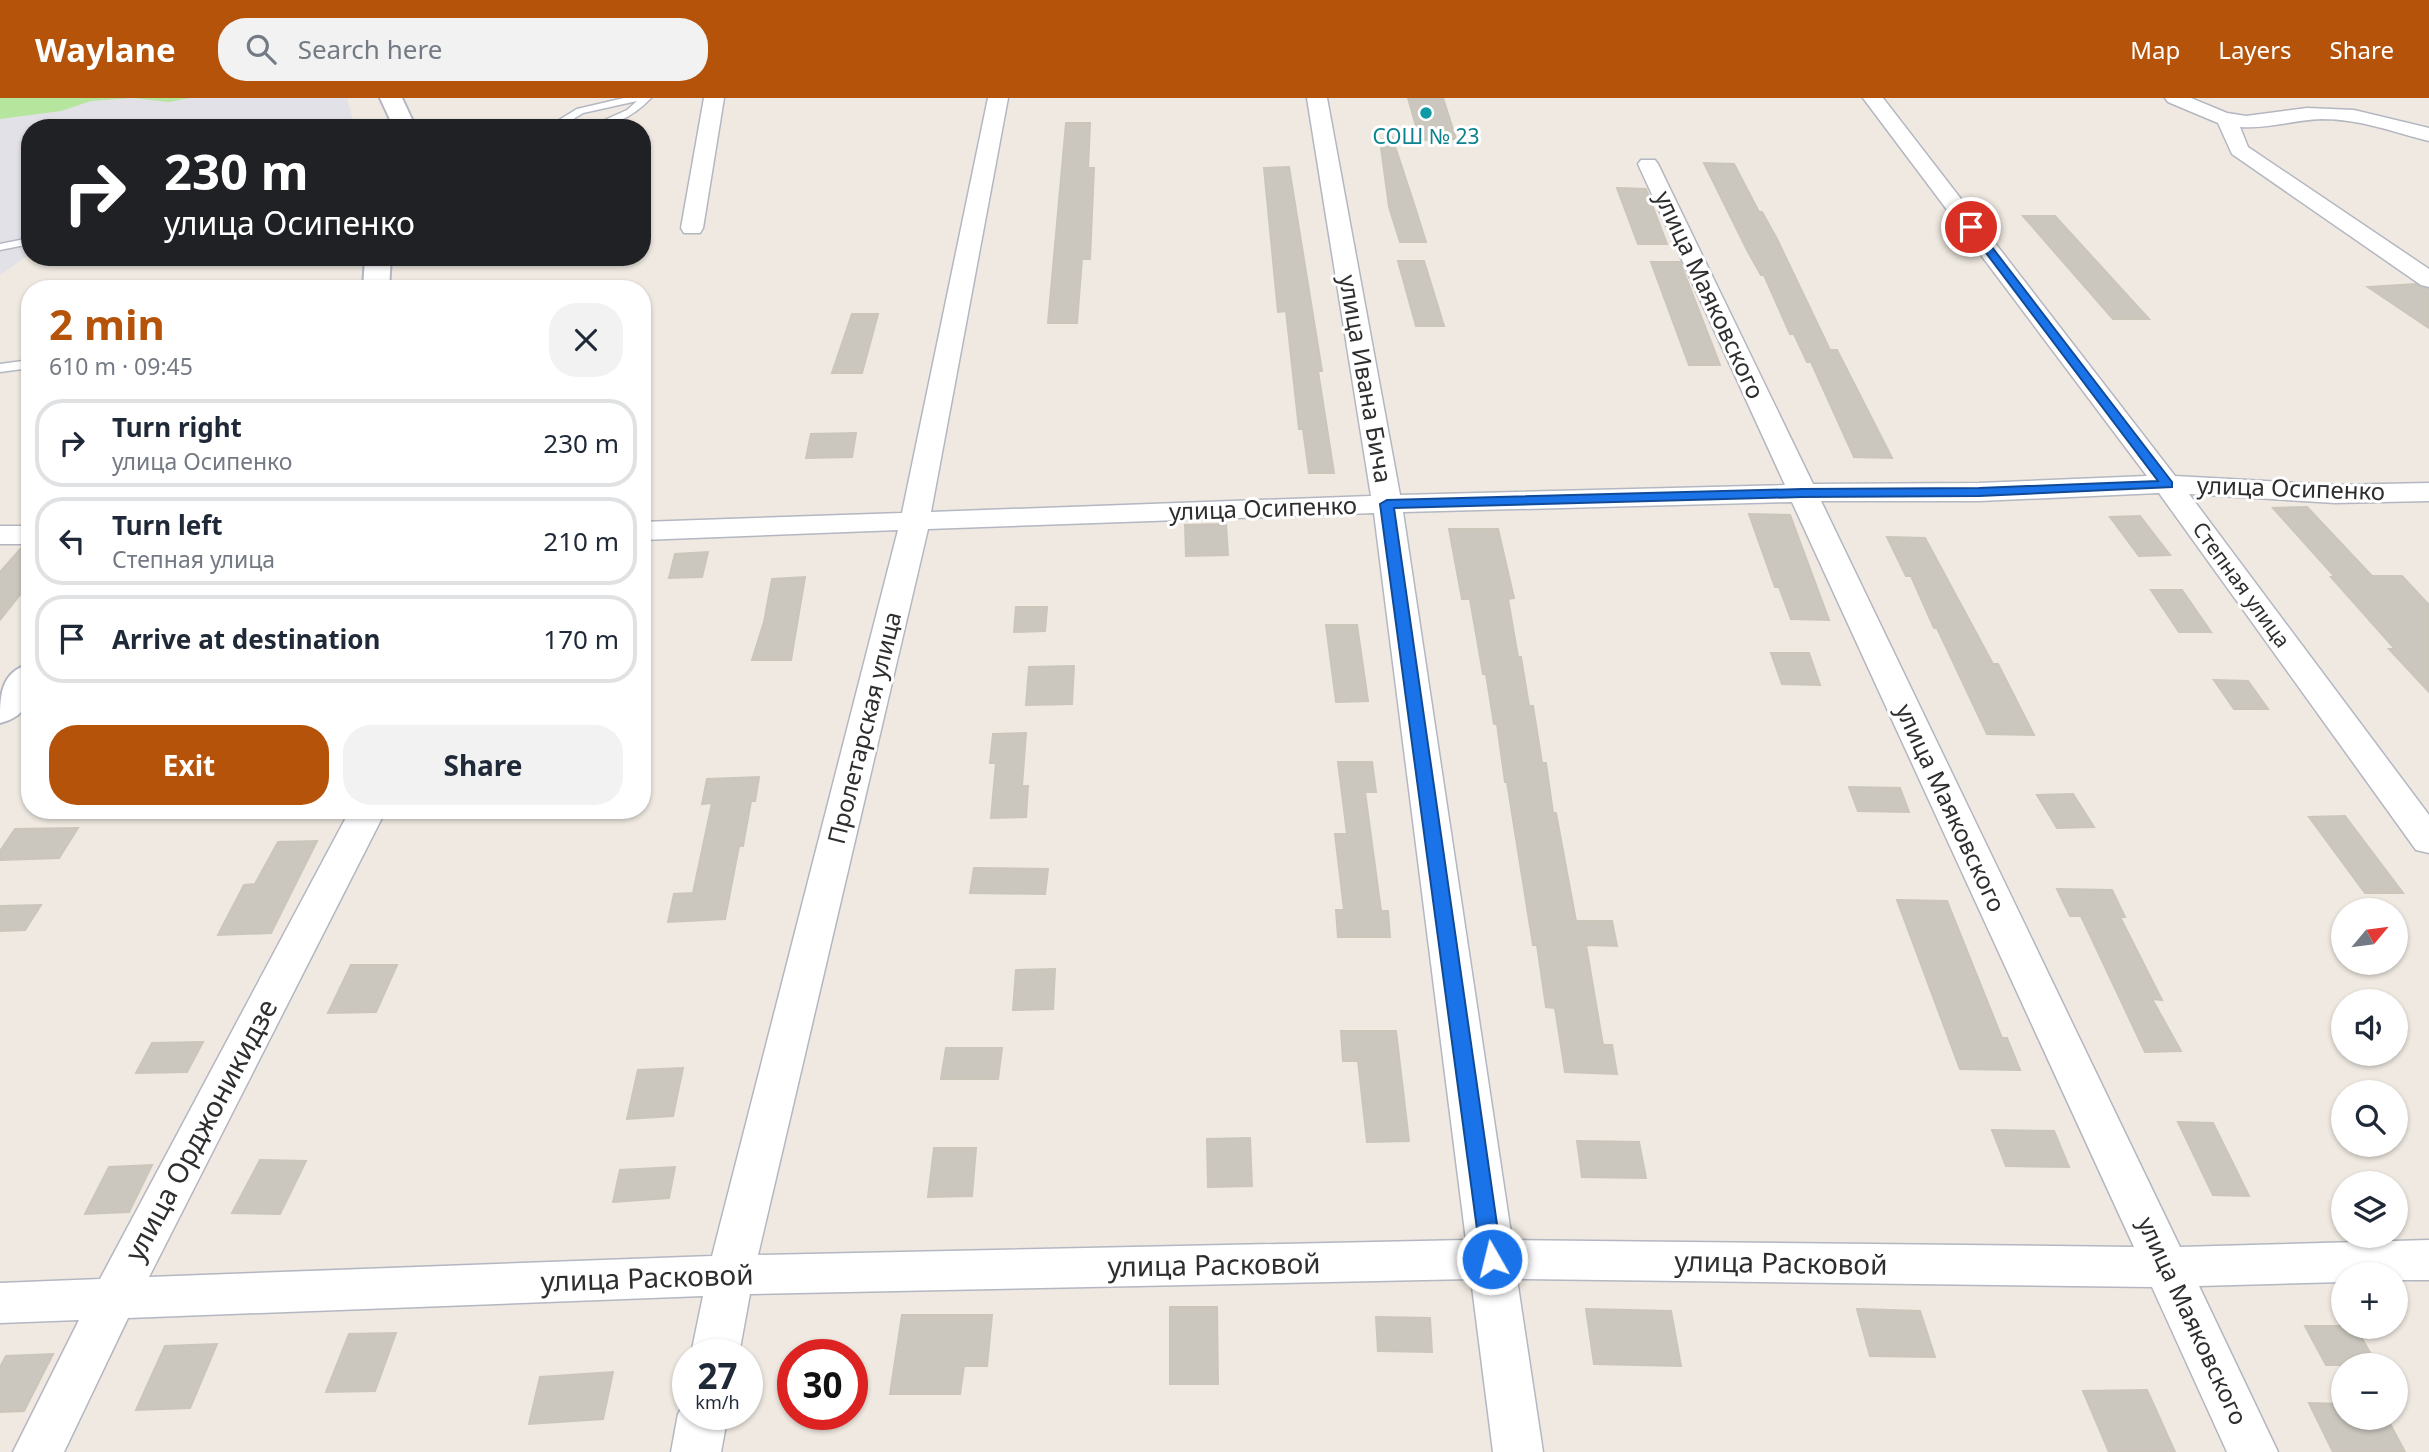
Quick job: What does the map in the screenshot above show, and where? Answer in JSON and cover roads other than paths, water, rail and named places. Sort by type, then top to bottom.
[{"type":"main road","points":[[391,98],[401,119]]},
{"type":"main road","points":[[0,712],[21,686]]},
{"type":"street","points":[[692,228],[713,98]]},
{"type":"street","name":"Пролетарская улица","points":[[718,1339],[730,1275],[915,522],[998,98]]},
{"type":"street","name":"улица Ивана Бича","points":[[1317,98],[1387,504],[1518,1452]]},
{"type":"street","name":"Степная улица","points":[[1873,98],[2167,484],[2429,841]]},
{"type":"street","points":[[2175,98],[2227,120],[2249,121],[2308,114],[2362,116],[2389,121],[2429,135]]},
{"type":"street","points":[[2227,120],[2239,150],[2429,280]]},
{"type":"street","name":"улица Маяковского","points":[[1648,164],[2253,1452]]},
{"type":"street","name":"улица Осипенко","points":[[651,531],[1387,504],[1802,493],[1979,492],[2167,484],[2335,495],[2429,492]]},
{"type":"street","points":[[0,535],[21,535]]},
{"type":"street","name":"улица Орджоникидзе","points":[[38,1452],[114,1298],[363,819]]},
{"type":"street","name":"улица Расковой","points":[[0,1303],[730,1275],[1492,1259],[2166,1267],[2429,1259]]},
{"type":"street","points":[[696,1452],[700,1430]]},
{"type":"lane","points":[[566,119],[580,111],[642,99]]},
{"type":"lane","points":[[587,119],[642,99]]},
{"type":"lane","points":[[613,119],[629,112],[642,99]]},
{"type":"lane","points":[[0,247],[21,243]]},
{"type":"lane","points":[[0,368],[21,364]]},
{"type":"place","name":"СОШ № 23","points":[[1426,113]]}]
